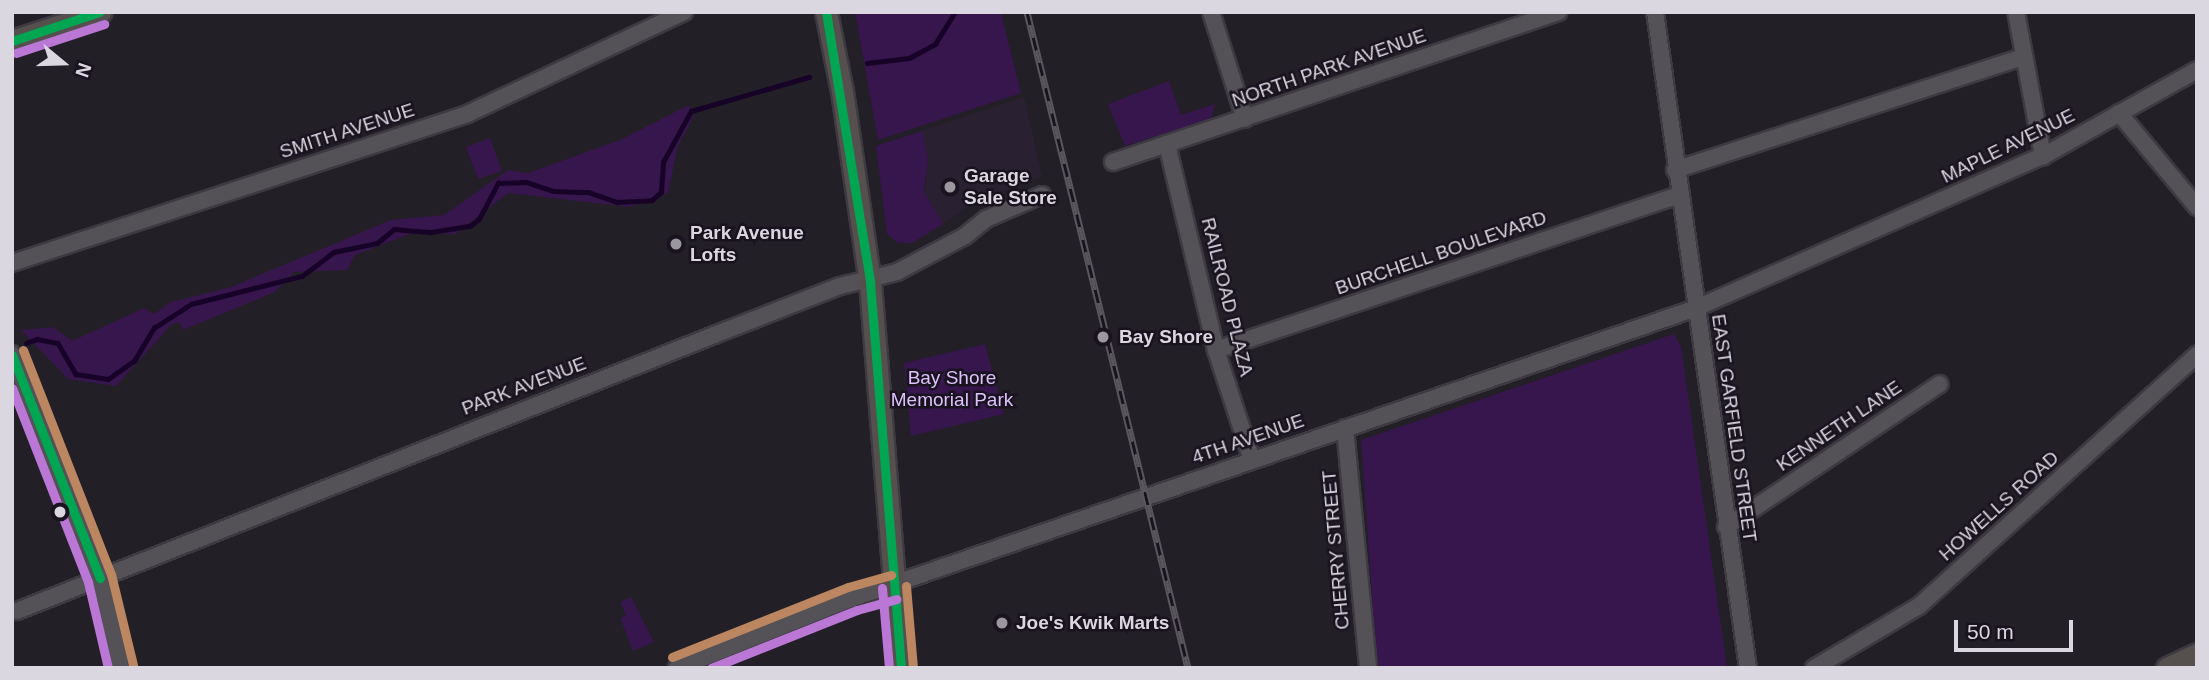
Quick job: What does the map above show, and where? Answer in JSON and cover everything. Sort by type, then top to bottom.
[{"type":"main road","points":[[12,41],[100,12]]},
{"type":"main road","points":[[826,12],[842,91],[870,282],[901,668]]},
{"type":"main road","points":[[2167,668],[2197,654]]},
{"type":"street","name":"SMITH AVENUE","points":[[12,263],[467,114],[684,12]]},
{"type":"street","points":[[1211,12],[1245,118]]},
{"type":"street","name":"NORTH PARK AVENUE","points":[[1113,162],[1558,12]]},
{"type":"street","name":"EAST GARFIELD STREET","points":[[1655,12],[1678,195],[1748,668]]},
{"type":"street","points":[[2016,12],[2022,57],[2043,156]]},
{"type":"street","points":[[1675,170],[2022,57]]},
{"type":"street","name":"MAPLE AVENUE","points":[[1833,250],[2043,156],[2197,71]]},
{"type":"street","points":[[2119,113],[2197,207]]},
{"type":"street","name":"RAILROAD PLAZA","points":[[1167,144],[1216,349],[1252,460]]},
{"type":"street","name":"PARK AVENUE","points":[[17,611],[815,296],[870,282],[965,236],[986,219],[1042,195]]},
{"type":"street","name":"BURCHELL BOULEVARD","points":[[1216,349],[1678,195]]},
{"type":"street","name":"4TH AVENUE","points":[[677,668],[853,598],[894,587],[1252,460],[1696,308],[1833,250]]},
{"type":"street","points":[[12,354],[100,578],[121,668]]},
{"type":"street","name":"HOWELLS ROAD","points":[[1814,668],[1919,606],[2197,355]]},
{"type":"street","name":"KENNETH LANE","points":[[1726,527],[1940,384]]},
{"type":"street","name":"CHERRY STREET","points":[[1345,428],[1368,668]]},
{"type":"shaded area","points":[[1024,97],[1042,176],[975,202],[943,224],[924,192],[927,182],[922,131]]},
{"type":"green space","points":[[855,12],[1001,12],[1021,93],[878,140]]},
{"type":"green space","points":[[1169,81],[1181,115],[1215,104],[1211,119],[1125,146],[1108,104]]},
{"type":"green space","points":[[689,105],[694,116],[678,146],[668,193],[629,207],[508,193],[455,234],[412,233],[355,255],[347,270],[294,272],[275,292],[183,330],[180,323],[172,324],[116,386],[68,379],[21,330],[53,327],[72,341],[144,308],[154,314],[171,302],[231,287],[391,220],[444,215],[508,170],[528,173],[620,140]]},
{"type":"green space","points":[[922,131],[928,159],[924,192],[943,224],[912,243],[898,243],[887,234],[876,146]]},
{"type":"green space","points":[[490,138],[502,171],[478,179],[466,147]]},
{"type":"green space","points":[[1674,334],[1681,346],[1727,668],[1377,668],[1361,440]]},
{"type":"green space","name":"Bay Shore Memorial Park","points":[[985,344],[1004,414],[911,436],[904,363]]},
{"type":"green space","points":[[631,597],[654,642],[633,651],[620,618],[626,615],[620,602]]},
{"type":"waterway","points":[[867,63],[909,58],[935,44],[955,12]]},
{"type":"waterway","points":[[26,343],[37,339],[58,343],[76,374],[108,379],[134,361],[154,328],[191,304],[302,276],[334,252],[377,243],[394,229],[431,232],[470,226],[479,219],[498,183],[526,182],[553,191],[588,192],[617,202],[652,200],[661,192],[663,162],[691,111],[809,77]]},
{"type":"railway","points":[[1027,12],[1188,668]]},
{"type":"transit line","points":[[12,41],[99,12]]},
{"type":"transit line","points":[[826,12],[870,282],[901,668]]},
{"type":"transit line","points":[[16,53],[104,24]]},
{"type":"transit line","points":[[23,350],[111,574],[133,665]]},
{"type":"transit line","points":[[12,355],[100,578]]},
{"type":"transit line","points":[[12,388],[88,582],[108,668]]},
{"type":"transit line","points":[[672,657],[848,587],[891,575]]},
{"type":"transit line","points":[[906,586],[913,667]]},
{"type":"transit line","points":[[882,588],[889,668]]},
{"type":"transit line","points":[[711,668],[857,610],[897,599]]},
{"type":"place","name":"Garage Sale Store","points":[[950,187]]},
{"type":"place","name":"Park Avenue Lofts","points":[[676,244]]},
{"type":"place","name":"Bay Shore","points":[[1103,337]]},
{"type":"place","name":"Joe's Kwik Marts","points":[[1002,623]]}]
